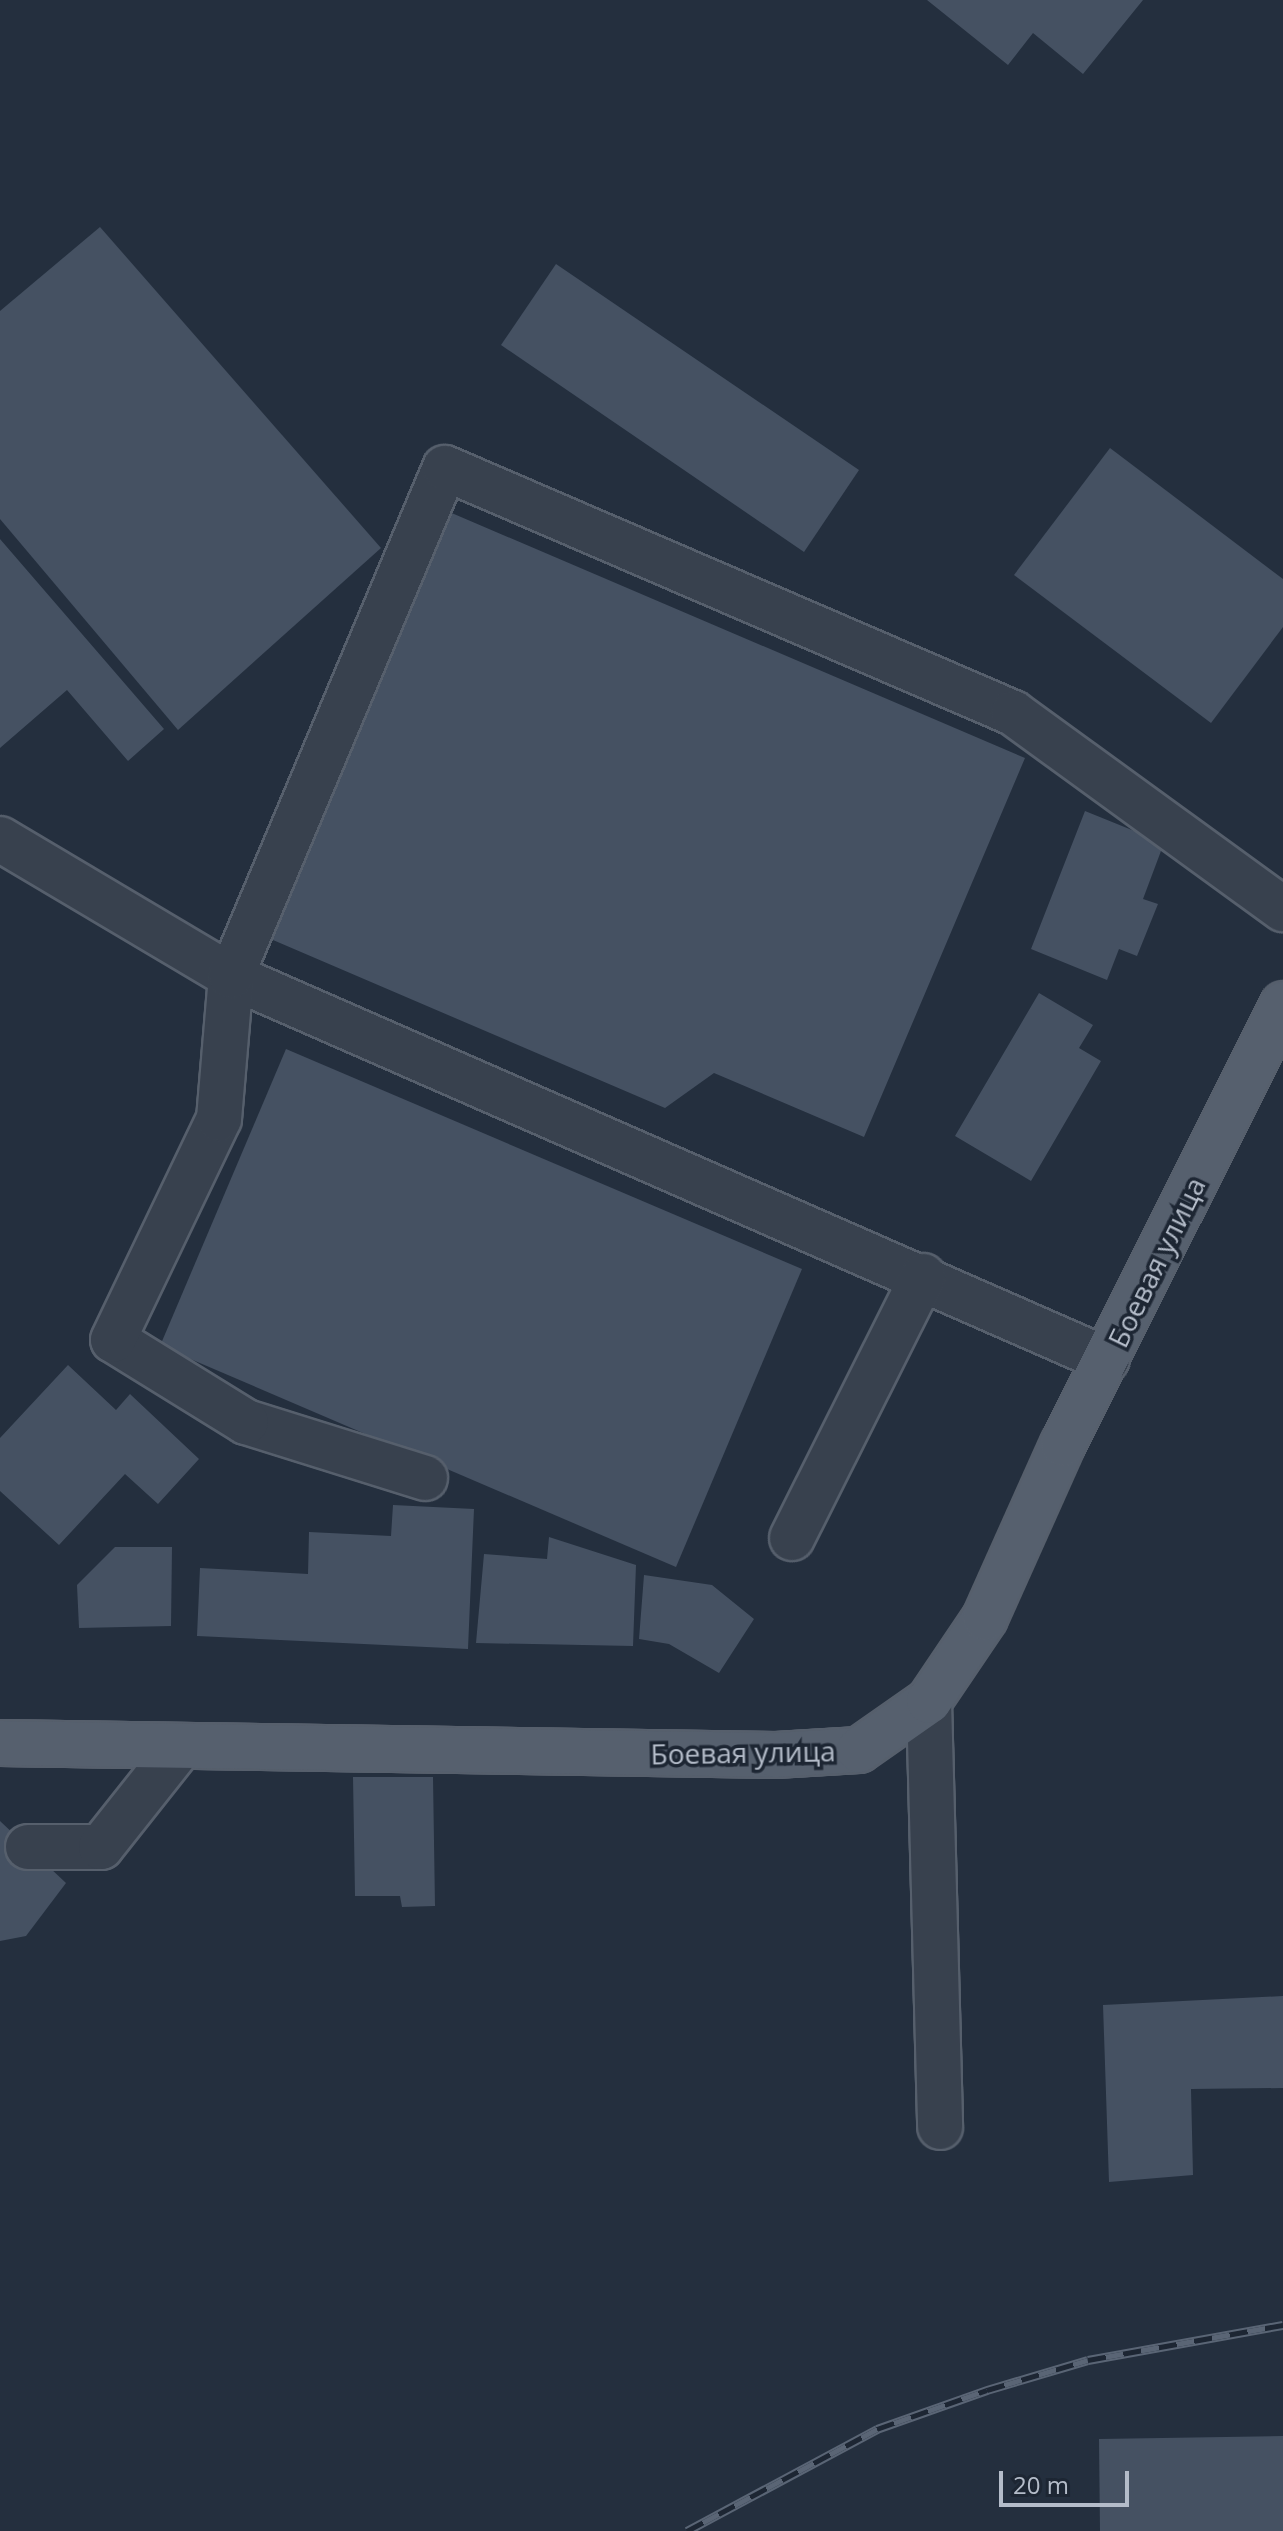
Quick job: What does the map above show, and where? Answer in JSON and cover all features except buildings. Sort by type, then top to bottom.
[{"type":"main road","name":"Боевая улица","points":[[0,1743],[776,1755],[859,1750],[929,1701],[985,1618],[1107,1360],[1283,1004]]},
{"type":"lane","points":[[425,1478],[246,1422],[113,1340],[219,1119],[231,976],[445,468],[1013,713],[1283,909]]},
{"type":"lane","points":[[0,839],[231,976],[923,1276],[1107,1360]]},
{"type":"lane","points":[[792,1538],[923,1276]]},
{"type":"lane","points":[[929,1701],[940,2127]]},
{"type":"lane","points":[[28,1847],[101,1847],[181,1746]]},
{"type":"railway","points":[[687,2531],[877,2429],[987,2390],[1088,2360],[1283,2325]]}]
